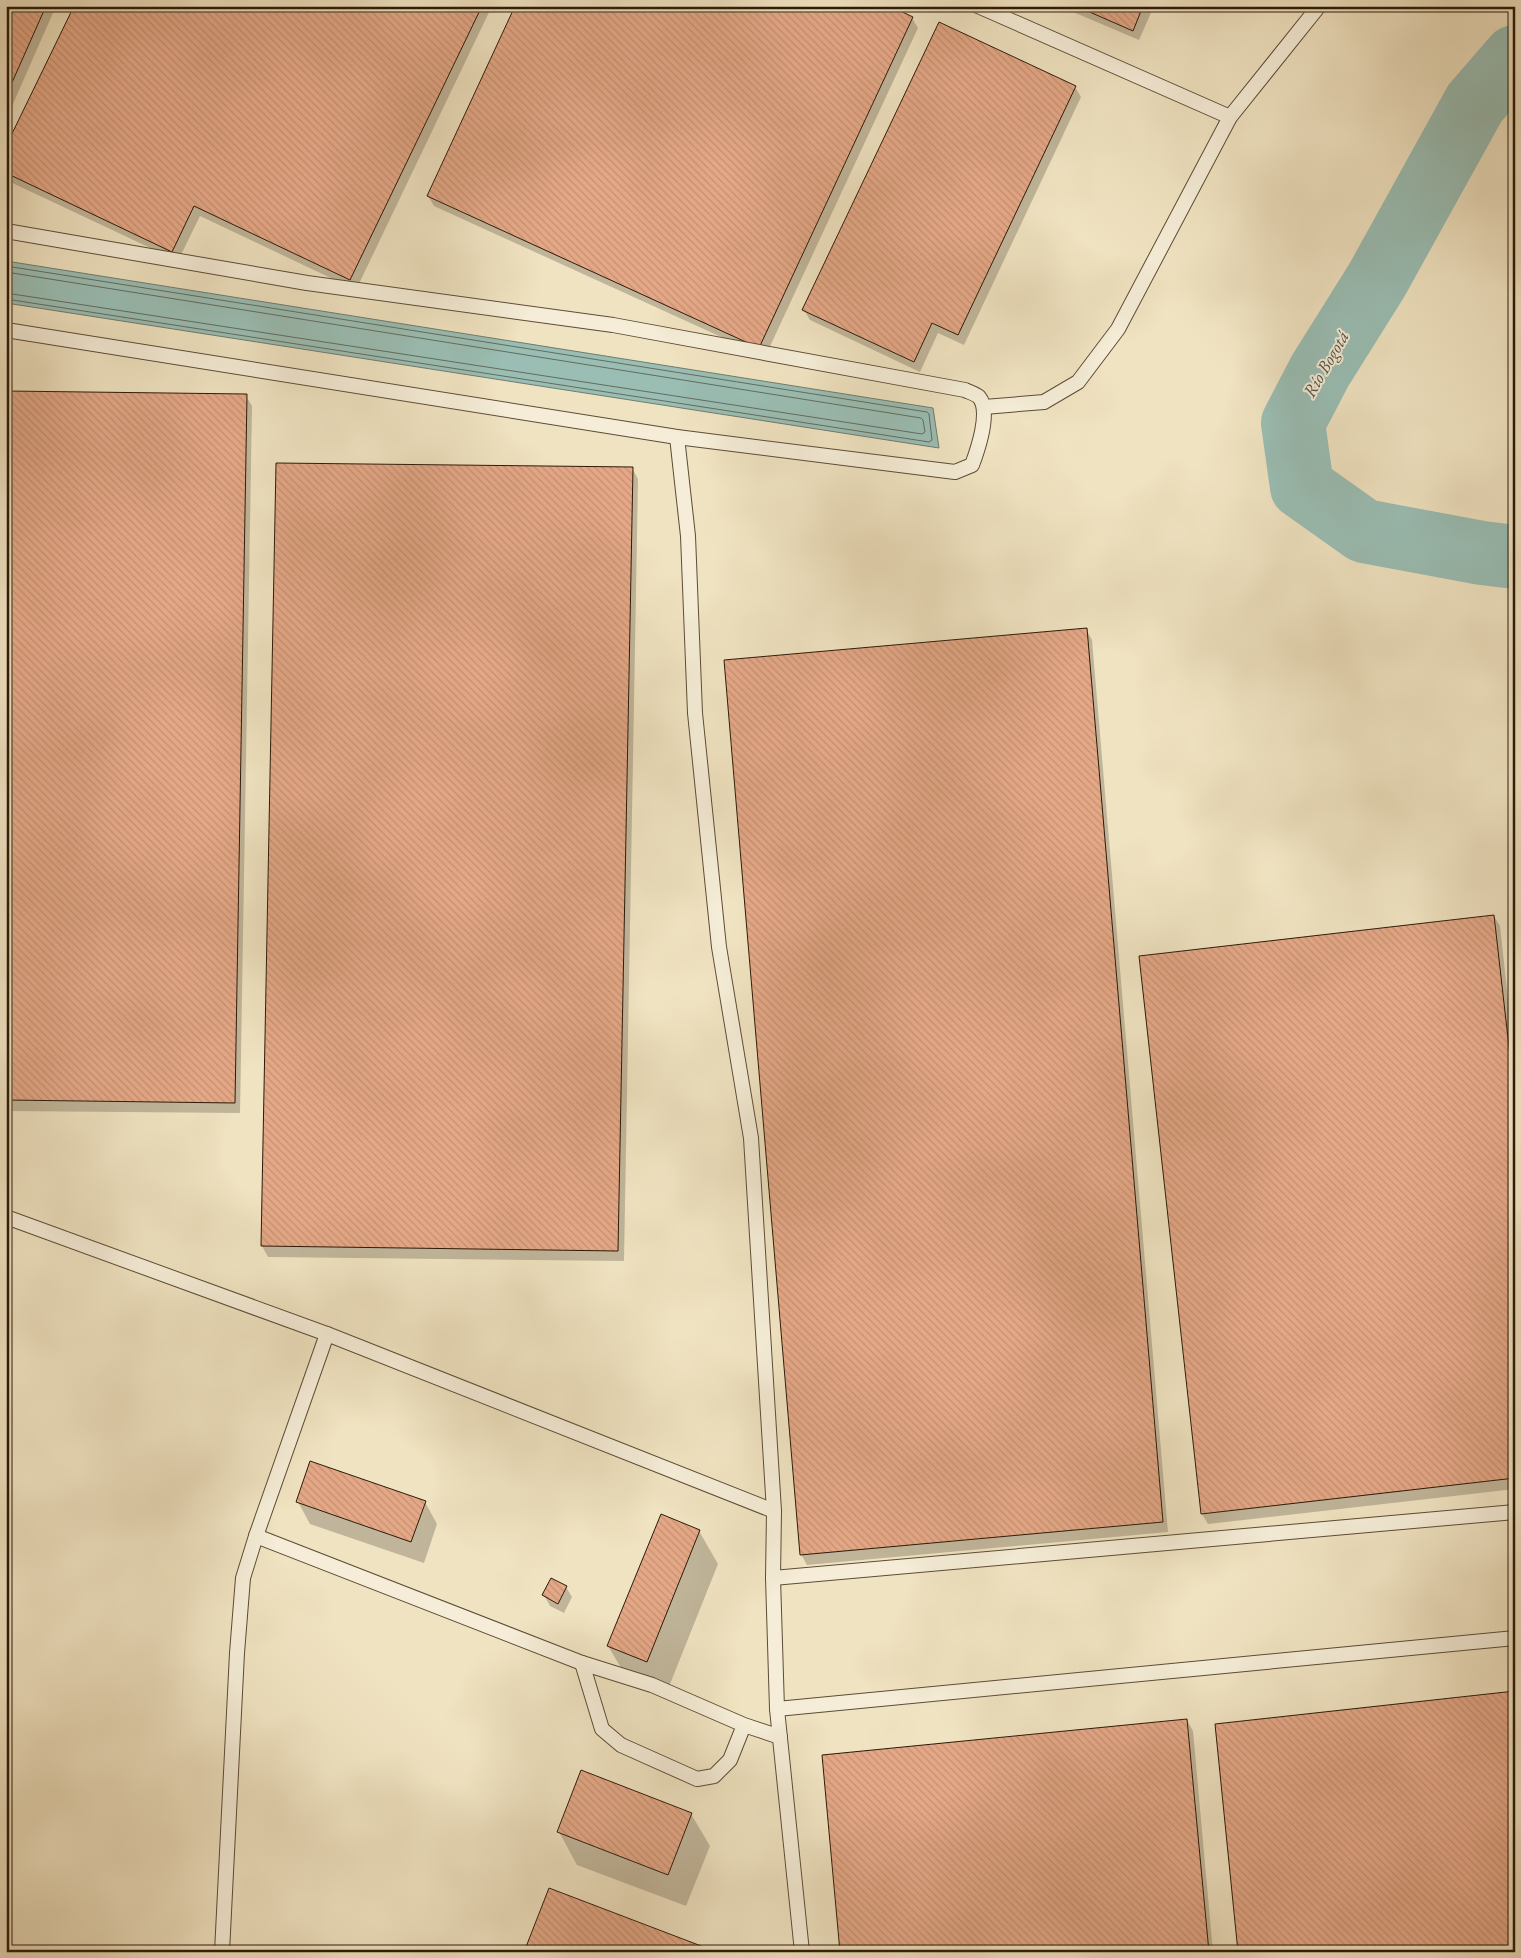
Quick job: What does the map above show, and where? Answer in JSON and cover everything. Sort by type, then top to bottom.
[{"type":"lane","points":[[978,6],[1230,116]]},
{"type":"lane","points":[[984,407],[1044,402],[1078,382],[1118,328],[1230,116],[1319,6]]},
{"type":"lane","points":[[6,231],[307,283],[613,325],[965,390],[978,396],[984,407],[979,446],[972,464],[955,472],[677,437],[6,330]]},
{"type":"lane","points":[[677,437],[688,536],[694,713],[719,947],[751,1138],[774,1511],[773,1578],[777,1709],[802,1952]]},
{"type":"lane","points":[[6,1217],[327,1334],[774,1511]]},
{"type":"lane","points":[[222,1952],[239,1608],[243,1578],[327,1334]]},
{"type":"lane","points":[[773,1578],[1515,1512]]},
{"type":"lane","points":[[256,1536],[582,1663],[652,1685],[744,1725],[780,1737]]},
{"type":"lane","points":[[777,1709],[1515,1638]]},
{"type":"lane","points":[[582,1663],[602,1729],[620,1745],[697,1780],[714,1776],[730,1760],[744,1725]]},
{"type":"water","points":[[6,261],[933,408],[939,448],[6,303]]},
{"type":"building","points":[[6,6],[46,6],[6,96]]},
{"type":"building","points":[[74,6],[482,6],[350,280],[194,206],[172,252],[6,173],[6,146]]},
{"type":"building","points":[[515,6],[890,6],[913,17],[759,348],[427,196]]},
{"type":"building","points":[[1076,6],[1143,6],[1133,31]]},
{"type":"building","points":[[939,22],[1076,86],[958,335],[932,323],[914,362],[802,310]]},
{"type":"building","points":[[6,391],[247,394],[235,1103],[6,1100]]},
{"type":"building","points":[[276,463],[633,467],[618,1251],[261,1246]]},
{"type":"building","points":[[1087,628],[1163,1522],[800,1555],[724,660]]},
{"type":"building","points":[[1494,915],[1515,1100],[1515,1478],[1201,1514],[1139,956]]},
{"type":"building","points":[[310,1461],[426,1501],[411,1542],[296,1502]]},
{"type":"building","points":[[661,1514],[700,1530],[647,1662],[607,1646]]},
{"type":"building","points":[[551,1578],[567,1586],[558,1604],[542,1595]]},
{"type":"building","points":[[1515,1691],[1515,1952],[1238,1952],[1215,1724]]},
{"type":"building","points":[[1187,1719],[1209,1952],[840,1952],[822,1755]]},
{"type":"building","points":[[581,1770],[692,1813],[668,1875],[557,1832]]},
{"type":"building","points":[[549,1888],[717,1952],[524,1952]]},
{"type":"waterway","name":"Río Bogotá","points":[[1515,57],[1475,103],[1377,280],[1320,371],[1293,423],[1302,487],[1364,531],[1482,553],[1515,557]]}]
